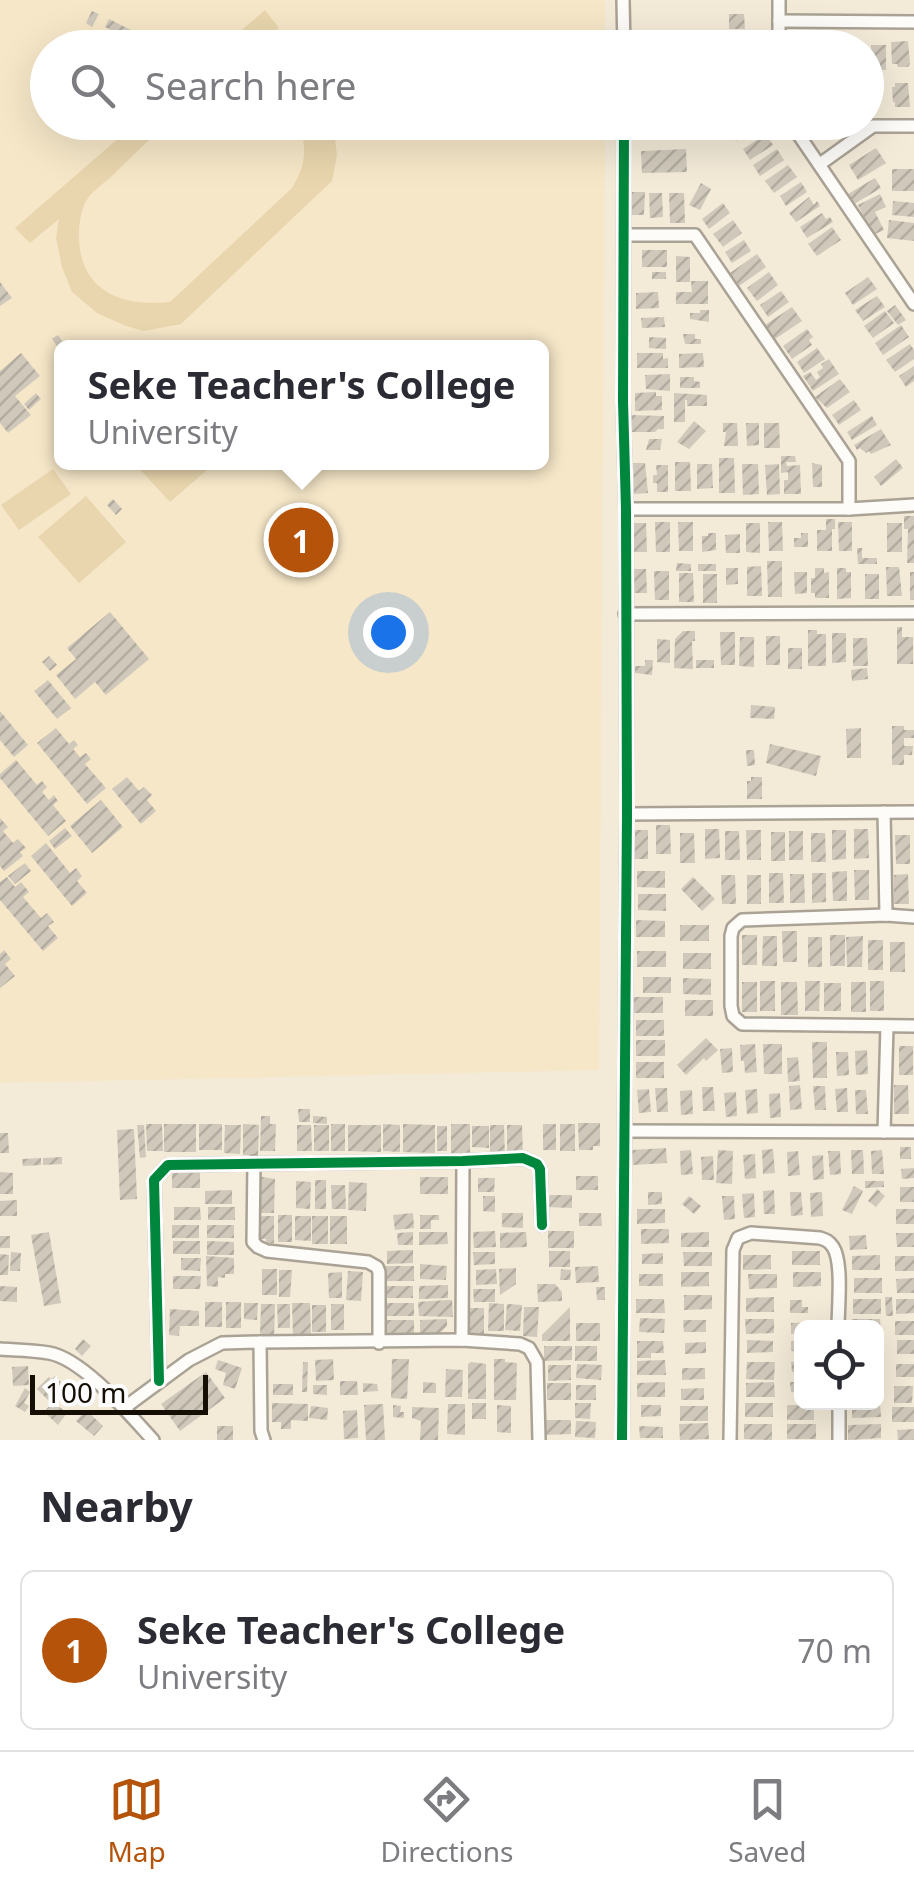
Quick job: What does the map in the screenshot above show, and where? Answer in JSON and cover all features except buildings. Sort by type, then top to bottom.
[{"type":"street","points":[[623,0],[624,30]]},
{"type":"street","points":[[779,0],[780,30]]},
{"type":"street","points":[[780,21],[914,22]]},
{"type":"street","points":[[884,126],[914,126]]},
{"type":"street","points":[[622,1440],[628,814],[624,140]]},
{"type":"street","points":[[803,140],[914,304]]},
{"type":"street","points":[[820,164],[853,140]]},
{"type":"street","points":[[625,235],[695,235],[849,461],[849,509]]},
{"type":"street","points":[[626,509],[849,509],[914,505]]},
{"type":"street","points":[[625,614],[914,613]]},
{"type":"street","points":[[884,812],[886,914]]},
{"type":"street","points":[[628,814],[914,812]]},
{"type":"street","points":[[914,916],[742,920],[731,936],[731,1006],[737,1021],[746,1025],[914,1026]]},
{"type":"street","points":[[884,1132],[886,1026]]},
{"type":"street","points":[[626,1132],[914,1132]]},
{"type":"street","points":[[159,1381],[154,1180],[168,1165],[523,1158],[538,1164],[540,1169],[542,1224]]},
{"type":"street","points":[[462,1161],[462,1340]]},
{"type":"street","points":[[254,1162],[252,1236],[258,1248],[373,1264],[379,1272],[380,1342]]},
{"type":"street","points":[[730,1440],[733,1250],[738,1238],[751,1233],[826,1240],[833,1247],[838,1264],[838,1320]]},
{"type":"street","points":[[124,1408],[189,1360],[222,1344],[462,1340],[520,1344],[534,1355],[539,1373],[539,1440]]},
{"type":"street","points":[[260,1342],[264,1440]]},
{"type":"street","points":[[0,1348],[50,1353],[75,1364],[153,1440]]},
{"type":"street","points":[[838,1410],[839,1440]]},
{"type":"shaded area","points":[[0,0],[605,0],[605,30],[30,30],[30,140],[605,140],[599,1070],[0,1083]]},
{"type":"shaded area","points":[[265,10],[279,28],[277,30],[242,30]]},
{"type":"shaded area","points":[[116,140],[149,140],[88,198],[80,221],[81,254],[86,270],[106,291],[135,302],[170,302],[292,188],[304,156],[303,140],[335,140],[337,155],[332,181],[181,324],[144,331],[97,313],[72,292],[56,238],[59,219],[30,243],[15,228]]},
{"type":"shaded area","points":[[53,469],[71,494],[19,530],[1,505]]},
{"type":"shaded area","points":[[140,470],[207,470],[170,502]]},
{"type":"shaded area","points":[[86,496],[126,542],[79,583],[38,537]]},
{"type":"cycle path","points":[[622,1440],[627,814],[624,140]]},
{"type":"cycle path","points":[[159,1381],[154,1180],[168,1165],[523,1158],[540,1169],[542,1225]]},
{"type":"place","name":"Seke Teacher's College","points":[[301,540]]}]
